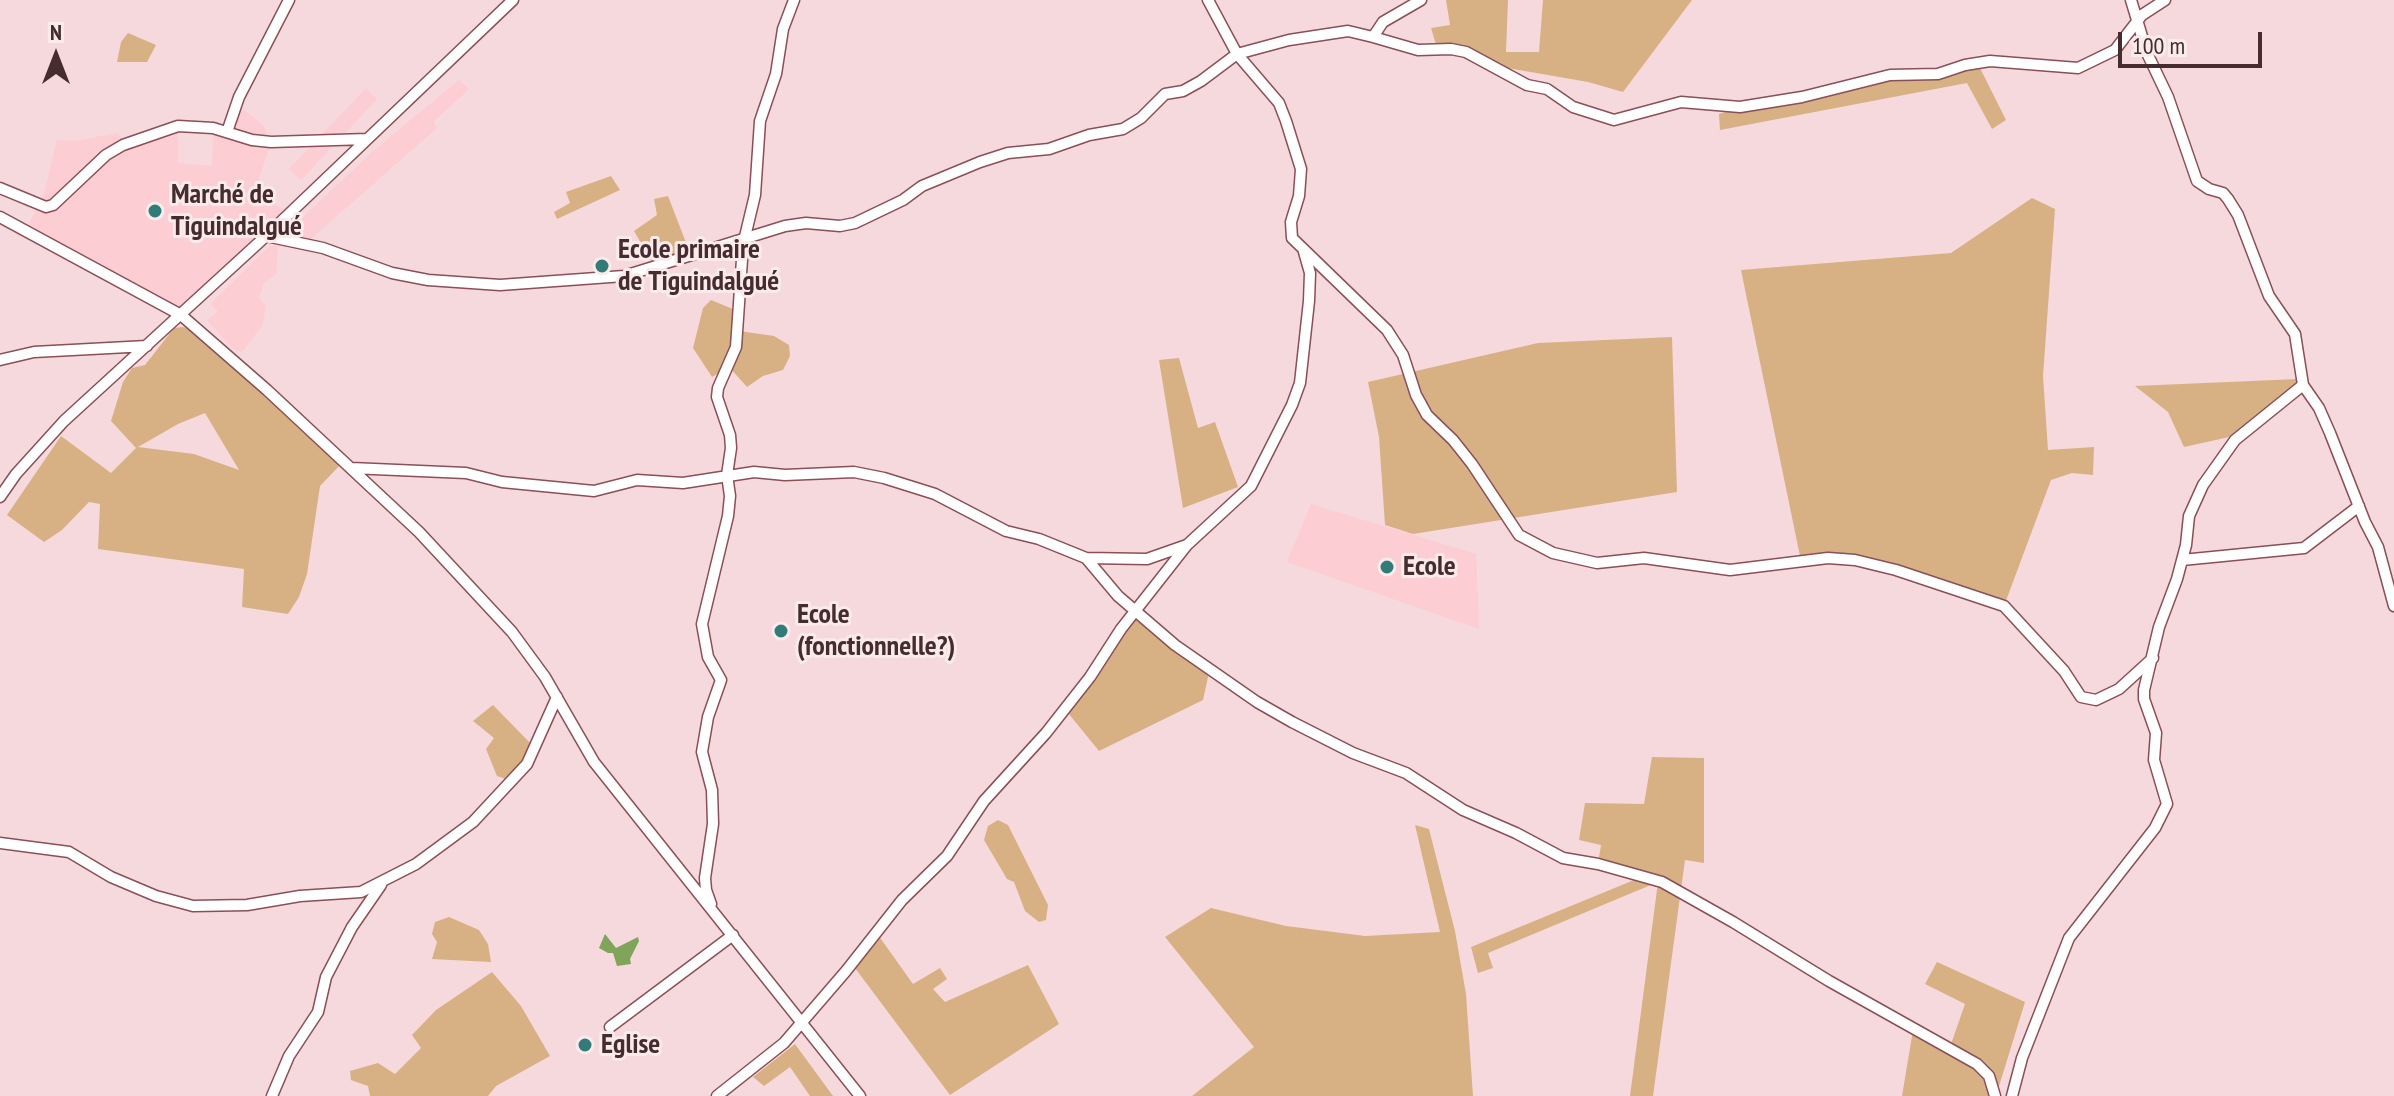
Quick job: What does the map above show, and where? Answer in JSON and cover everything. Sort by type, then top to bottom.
[{"type":"street","points":[[227,132],[239,97],[289,0]]},
{"type":"street","points":[[0,497],[16,474],[64,421],[266,236],[513,0]]},
{"type":"street","points":[[715,913],[705,878],[713,824],[712,790],[702,752],[708,717],[721,680],[708,657],[702,624],[730,496],[727,475],[730,435],[717,397],[736,347],[744,238],[755,195],[760,121],[776,74],[783,29],[794,0]]},
{"type":"street","points":[[1208,0],[1237,54],[1279,103],[1286,121],[1301,169],[1299,196],[1291,222],[1292,238],[1387,330],[1403,355],[1416,395],[1427,415],[1472,464],[1511,526],[1533,544],[1563,556],[1597,563],[1644,558],[1730,570],[1828,558],[1855,560],[1896,570],[2004,606],[2064,671],[2081,697],[2096,700],[2119,689],[2153,658]]},
{"type":"street","points":[[1373,37],[1383,22],[1421,0]]},
{"type":"street","points":[[2131,0],[2147,53],[2168,97],[2197,181],[2223,193],[2233,207],[2269,296],[2295,334],[2303,385],[2319,408],[2378,547],[2394,606]]},
{"type":"street","points":[[266,236],[323,248],[392,273],[428,280],[500,285],[624,276],[795,224],[840,226],[855,223],[903,200],[922,186],[980,162],[1008,153],[1049,149],[1073,139],[1123,129],[1141,118],[1165,94],[1183,91],[1237,54],[1289,40],[1348,31],[1418,50],[1466,52],[1527,85],[1547,89],[1573,107],[1614,120],[1681,102],[1740,107],[1802,97],[1890,75],[1938,74],[1990,61],[2078,68],[2115,50],[2142,15],[2165,0]]},
{"type":"street","points":[[0,188],[46,207],[53,205],[106,155],[123,145],[178,126],[213,128],[252,140],[271,142],[367,139]]},
{"type":"street","points":[[0,217],[181,315],[419,532],[512,632],[557,697],[594,762],[860,1096]]},
{"type":"street","points":[[717,1096],[784,1043],[802,1023],[902,900],[959,842],[984,801],[1046,733],[1187,545],[1251,486],[1292,405],[1304,361],[1310,273],[1304,250]]},
{"type":"street","points":[[0,360],[34,352],[147,346]]},
{"type":"street","points":[[2012,1096],[2022,1058],[2069,938],[2155,828],[2167,804],[2154,760],[2156,733],[2144,699],[2146,677],[2159,627],[2182,560],[2189,516],[2203,485],[2235,440],[2303,385]]},
{"type":"street","points":[[351,468],[466,473],[502,482],[594,491],[637,480],[683,483],[754,472],[785,475],[854,472],[935,494],[1006,531],[1039,539],[1086,558],[1147,559],[1187,545]]},
{"type":"street","points":[[2182,560],[2304,548],[2359,506]]},
{"type":"street","points":[[1086,558],[1118,596],[1175,645],[1257,702],[1333,743],[1416,778],[1463,810],[1563,858],[1598,864],[1662,882],[1977,1064],[1989,1076],[1995,1096]]},
{"type":"street","points":[[0,843],[69,852],[111,877],[156,896],[193,906],[247,905],[300,896],[361,892],[416,864],[473,822],[527,764],[557,697]]},
{"type":"street","points":[[272,1096],[289,1056],[318,1012],[326,977],[352,927],[382,883]]},
{"type":"street","points":[[610,1027],[733,935]]},
{"type":"shaded area","points":[[1446,0],[1508,0],[1506,52],[1539,52],[1543,0],[1692,0],[1623,92],[1588,82],[1496,66],[1466,52],[1438,51],[1431,28],[1450,25]]},
{"type":"shaded area","points":[[128,33],[156,45],[147,62],[117,62],[121,42]]},
{"type":"shaded area","points":[[1977,62],[2006,120],[1992,129],[1967,83],[1720,130],[1719,114],[1740,107],[1890,75],[1917,76]]},
{"type":"shaded area","points":[[459,80],[469,89],[433,122],[437,128],[312,238],[305,241],[285,234],[372,152]]},
{"type":"shaded area","points":[[366,88],[377,99],[301,180],[289,169]]},
{"type":"shaded area","points":[[229,110],[244,110],[263,125],[271,142],[255,191],[289,214],[181,315],[25,231],[43,197],[57,140],[75,141],[118,133],[124,145],[178,126],[178,163],[212,166],[213,128],[227,132]]},
{"type":"shaded area","points":[[611,176],[620,190],[557,219],[554,212],[570,203],[566,192]]},
{"type":"shaded area","points":[[668,196],[690,253],[653,264],[634,231],[657,215],[654,199]]},
{"type":"shaded area","points":[[2032,198],[2055,209],[2043,376],[2048,450],[2094,447],[2093,475],[2072,473],[2051,480],[2004,606],[1865,564],[1801,561],[1741,270],[1951,253]]},
{"type":"shaded area","points":[[270,246],[278,246],[276,274],[264,283],[259,298],[266,306],[262,326],[242,352],[232,348],[207,320],[218,311],[210,304]]},
{"type":"shaded area","points":[[711,300],[740,312],[739,331],[774,336],[789,345],[790,356],[783,370],[763,376],[747,387],[729,367],[712,377],[693,348],[703,308]]},
{"type":"shaded area","points":[[174,328],[199,330],[342,463],[320,486],[307,574],[299,597],[288,614],[242,607],[244,569],[98,549],[100,504],[89,502],[62,530],[44,542],[7,515],[61,436],[111,473],[136,448],[111,421],[123,382],[132,368],[145,365]],"holes":[[[205,413],[239,470],[194,454],[138,447],[178,424]]]},
{"type":"shaded area","points":[[1672,337],[1677,492],[1413,534],[1385,525],[1379,437],[1368,382],[1538,343]]},
{"type":"shaded area","points":[[1179,358],[1198,428],[1215,422],[1238,487],[1183,508],[1159,360]]},
{"type":"shaded area","points":[[2298,379],[2297,390],[2243,434],[2184,447],[2168,412],[2135,386]]},
{"type":"shaded area","name":"Ecole","points":[[1311,504],[1476,554],[1479,629],[1287,562]]},
{"type":"shaded area","points":[[1136,610],[1210,668],[1203,700],[1099,751],[1064,708]]},
{"type":"shaded area","points":[[493,705],[535,748],[512,781],[497,776],[486,749],[494,738],[473,721]]},
{"type":"shaded area","points":[[1652,757],[1704,758],[1704,863],[1685,860],[1653,1096],[1630,1096],[1658,882],[1488,953],[1493,968],[1478,973],[1471,947],[1639,878],[1598,864],[1601,845],[1579,840],[1585,803],[1644,804]]},
{"type":"shaded area","points":[[998,820],[1008,825],[1048,905],[1046,920],[1039,922],[1025,911],[1014,882],[1007,879],[984,840],[988,826]]},
{"type":"shaded area","points":[[1415,825],[1429,829],[1455,931],[1466,994],[1473,1096],[1192,1096],[1254,1047],[1165,937],[1211,908],[1286,926],[1365,936],[1440,932]]},
{"type":"shaded area","points":[[449,917],[479,930],[488,944],[491,962],[432,959],[437,942],[432,934],[435,922]]},
{"type":"shaded area","points":[[876,932],[913,984],[940,968],[947,979],[933,989],[945,1002],[1028,965],[1059,1024],[950,1095],[852,964]]},
{"type":"shaded area","points":[[605,934],[616,948],[638,937],[631,964],[617,966],[613,953],[599,948]]},
{"type":"shaded area","points":[[1937,962],[2025,1002],[1996,1096],[1902,1096],[1914,1024],[1951,1044],[1965,1004],[1925,984]]},
{"type":"shaded area","points":[[492,972],[521,1006],[550,1056],[496,1086],[488,1096],[370,1096],[368,1086],[351,1080],[350,1071],[378,1063],[395,1074],[421,1048],[412,1035],[436,1010]]},
{"type":"shaded area","points":[[795,1044],[833,1096],[810,1096],[790,1067],[764,1086],[753,1077]]},
{"type":"place","name":"Marché de Tiguindalgué","points":[[155,211]]},
{"type":"place","name":"Ecole primaire de Tiguindalgué","points":[[602,266]]},
{"type":"place","name":"Ecole","points":[[1387,567]]},
{"type":"place","name":"Ecole (fonctionnelle?)","points":[[781,631]]},
{"type":"place","name":"Eglise","points":[[585,1045]]}]
